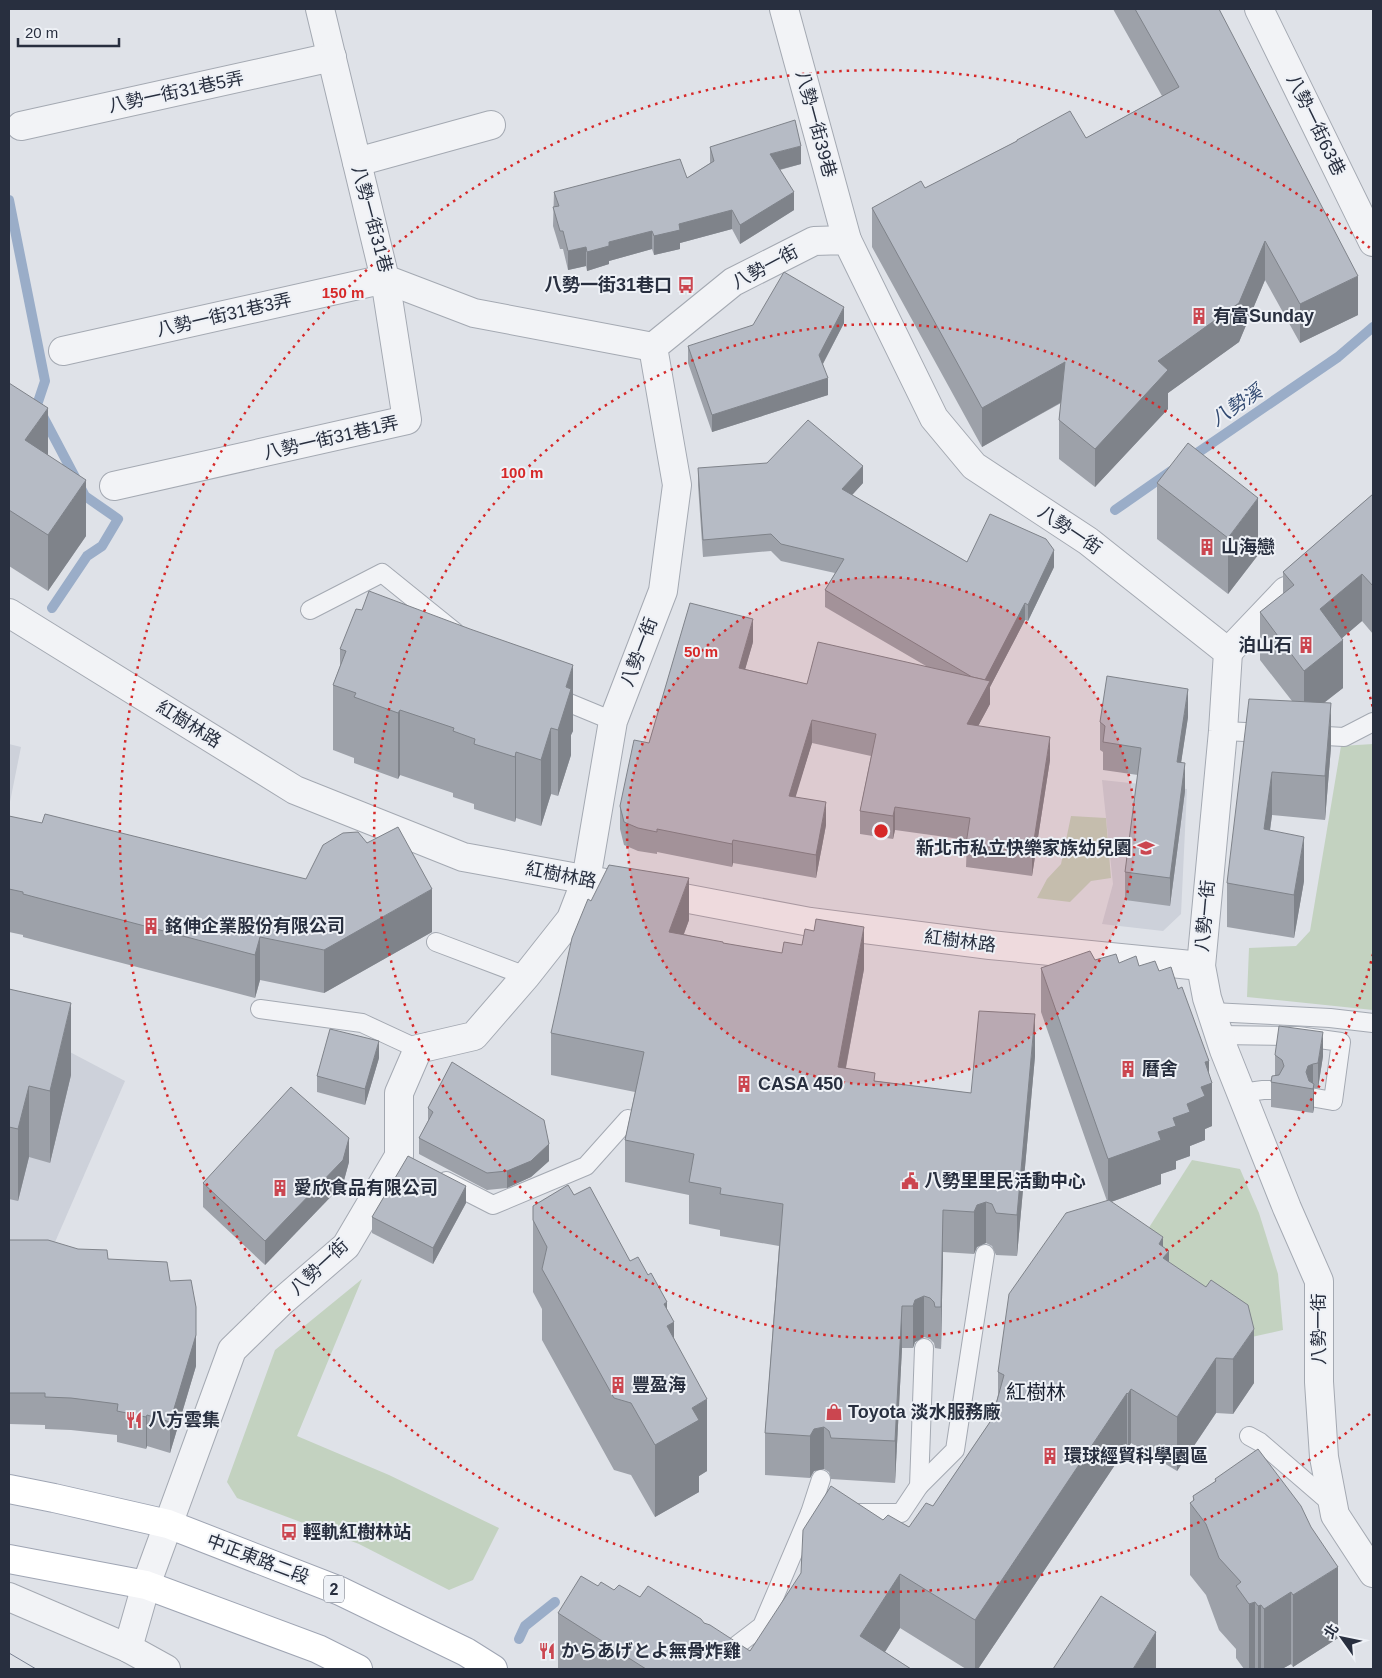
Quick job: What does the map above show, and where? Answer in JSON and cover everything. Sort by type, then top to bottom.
[{"type":"main road","name":"中正東路二段","points":[[9,1489],[168,1524],[340,1591],[466,1652],[493,1669]]},
{"type":"main road","points":[[9,1559],[146,1585],[318,1649],[358,1669]]},
{"type":"street","name":"八勢一街31巷","points":[[320,9],[385,279],[474,313],[653,347]]},
{"type":"street","name":"八勢一街39巷","points":[[784,9],[847,240]]},
{"type":"street","name":"八勢一街63巷","points":[[1259,9],[1373,242]]},
{"type":"street","name":"八勢一街31巷5弄","points":[[21,126],[332,57]]},
{"type":"street","points":[[357,162],[491,125]]},
{"type":"street","name":"八勢一街","points":[[128,1648],[146,1585],[232,1350],[280,1303],[346,1246],[407,1161],[399,1093],[418,1050],[474,1036],[526,976],[571,919],[586,880],[613,720],[663,591],[677,485],[653,347],[733,282],[814,241],[847,240],[934,418],[974,466],[1088,541],[1228,652],[1223,731],[1201,966],[1207,998],[1241,1093],[1287,1208],[1319,1281],[1319,1382],[1324,1457],[1336,1515],[1373,1573]]},
{"type":"street","name":"八勢一街31巷3弄","points":[[63,351],[385,279]]},
{"type":"street","name":"八勢一街31巷1弄","points":[[114,486],[407,420],[385,279]]},
{"type":"street","points":[[1228,652],[1300,576]]},
{"type":"street","name":"紅樹林路","points":[[9,613],[295,790],[464,857],[810,922],[990,945],[1201,966]]},
{"type":"street","points":[[9,1597],[128,1648],[166,1669]]},
{"type":"lane","points":[[310,610],[382,573],[464,640]]},
{"type":"lane","points":[[534,689],[613,720]]},
{"type":"lane","points":[[1223,731],[1344,737],[1373,722]]},
{"type":"lane","points":[[436,942],[526,976]]},
{"type":"lane","points":[[260,1009],[362,1023],[418,1050]]},
{"type":"lane","points":[[1216,1023],[1330,1018],[1373,1023]]},
{"type":"lane","points":[[1216,1023],[1341,1042],[1333,1101],[1316,1098]]},
{"type":"lane","points":[[1241,1093],[1273,1090]]},
{"type":"lane","points":[[433,1174],[493,1205],[586,1166],[628,1119]]},
{"type":"lane","points":[[810,1513],[901,1513],[919,1486],[955,1450],[985,1254]]},
{"type":"lane","points":[[919,1486],[924,1348]]},
{"type":"lane","points":[[1250,1436],[1260,1442],[1334,1505]]},
{"type":"lane","points":[[710,1669],[715,1662],[762,1626],[810,1513],[821,1479]]},
{"type":"shaded area","points":[[9,744],[21,747],[9,807]]},
{"type":"shaded area","name":"新北市私立快樂家族幼兒園","points":[[1102,780],[1187,789],[1181,914],[1163,931],[1102,924],[1113,884]]},
{"type":"shaded area","points":[[9,1020],[125,1081],[52,1249],[9,1252]]},
{"type":"green space","points":[[1373,744],[1373,1010],[1247,997],[1249,948],[1296,946],[1310,931],[1341,746]]},
{"type":"green space","points":[[1071,816],[1106,818],[1111,878],[1091,881],[1070,902],[1037,898],[1047,879],[1061,864]]},
{"type":"green space","points":[[1192,1160],[1240,1169],[1259,1213],[1278,1274],[1283,1330],[1238,1340],[1129,1259]]},
{"type":"green space","points":[[362,1279],[297,1436],[389,1475],[499,1528],[473,1580],[449,1590],[359,1544],[237,1498],[227,1482],[275,1350]]},
{"type":"building","points":[[1135,9],[1219,9],[1358,276],[1300,304],[1265,241],[1239,303],[1158,361],[1168,370],[1095,449],[1059,420],[1065,362],[982,408],[872,208],[921,181],[925,188],[1017,141],[1070,111],[1086,138],[1179,87]]},
{"type":"building","points":[[795,120],[801,146],[770,154],[794,192],[740,225],[732,210],[679,224],[680,230],[654,236],[652,231],[609,242],[609,246],[587,252],[586,247],[568,251],[563,231],[560,231],[553,207],[559,206],[554,192],[680,159],[687,178],[714,161],[710,147]]},
{"type":"building","points":[[784,272],[844,307],[819,355],[828,378],[712,415],[688,346],[753,325]]},
{"type":"building","points":[[9,383],[48,408],[25,440],[86,480],[48,535],[9,510]]},
{"type":"building","points":[[808,420],[863,466],[842,489],[967,562],[990,514],[1046,539],[1054,550],[1028,605],[1025,603],[985,680],[972,677],[825,590],[844,559],[781,544],[771,534],[703,540],[698,468],[767,463]]},
{"type":"building","points":[[1188,443],[1258,498],[1228,538],[1157,483]]},
{"type":"building","points":[[1373,494],[1373,586],[1362,574],[1320,609],[1343,640],[1304,671],[1260,612],[1294,585],[1283,572]]},
{"type":"building","points":[[369,591],[573,665],[566,687],[571,689],[558,730],[551,728],[541,760],[516,752],[515,757],[474,744],[475,739],[453,731],[454,728],[400,710],[398,713],[354,697],[356,693],[333,685],[346,651],[340,649],[356,609],[362,610]]},
{"type":"building","points":[[690,603],[753,619],[739,668],[807,684],[818,642],[990,681],[967,724],[1050,737],[1032,853],[966,844],[970,818],[895,807],[893,816],[860,811],[876,734],[812,720],[789,796],[826,802],[816,855],[733,840],[732,844],[657,829],[657,832],[638,828],[624,822],[620,806],[634,740],[649,743]]},
{"type":"building","points":[[1107,676],[1188,689],[1177,762],[1185,763],[1170,878],[1125,872],[1141,748],[1103,742],[1105,726],[1100,722]]},
{"type":"building","points":[[1249,699],[1331,703],[1325,776],[1272,772],[1264,829],[1304,837],[1294,895],[1227,883]]},
{"type":"building","points":[[45,814],[306,879],[323,845],[343,833],[358,832],[367,843],[398,827],[432,889],[324,950],[260,937],[255,955],[9,889],[9,816],[42,823]]},
{"type":"building","points":[[609,865],[689,878],[669,932],[782,953],[784,942],[802,945],[805,929],[814,931],[816,919],[864,927],[838,1067],[875,1073],[874,1081],[971,1093],[979,1011],[1035,1014],[1017,1215],[996,1213],[992,1204],[986,1202],[977,1205],[974,1212],[943,1210],[941,1307],[935,1307],[934,1302],[930,1298],[924,1296],[915,1300],[913,1306],[902,1306],[895,1441],[831,1438],[829,1431],[824,1427],[814,1429],[810,1436],[765,1433],[783,1204],[720,1194],[721,1188],[689,1182],[694,1154],[625,1140],[644,1052],[551,1033],[572,938],[588,899],[591,901]]},
{"type":"building","name":"曆舍","points":[[1090,951],[1095,960],[1116,954],[1119,963],[1136,956],[1139,966],[1155,961],[1159,971],[1171,967],[1178,989],[1182,987],[1209,1061],[1205,1062],[1212,1083],[1201,1087],[1205,1096],[1187,1104],[1190,1112],[1173,1118],[1176,1126],[1158,1132],[1161,1140],[1108,1159],[1041,968]]},
{"type":"building","points":[[9,989],[71,1003],[50,1091],[29,1086],[18,1129],[9,1127]]},
{"type":"building","points":[[1279,1026],[1323,1032],[1318,1063],[1308,1066],[1306,1072],[1309,1081],[1314,1084],[1313,1089],[1271,1082],[1272,1076],[1279,1075],[1284,1066],[1282,1060],[1275,1055]]},
{"type":"building","points":[[330,1029],[379,1041],[365,1089],[317,1076]]},
{"type":"building","points":[[452,1062],[544,1120],[549,1144],[531,1161],[507,1171],[487,1173],[419,1138],[433,1112],[428,1108]]},
{"type":"building","name":"愛欣食品有限公司","points":[[291,1087],[349,1138],[343,1160],[265,1241],[203,1183]]},
{"type":"building","points":[[408,1156],[466,1186],[433,1248],[372,1217]]},
{"type":"building","points":[[568,1185],[574,1195],[590,1187],[630,1261],[638,1257],[648,1275],[651,1273],[667,1302],[664,1304],[674,1322],[667,1326],[707,1399],[692,1408],[699,1420],[655,1445],[631,1403],[614,1398],[542,1269],[547,1247],[533,1220],[533,1206]]},
{"type":"building","points":[[1109,1200],[1163,1237],[1159,1244],[1169,1251],[1163,1258],[1206,1287],[1211,1280],[1248,1305],[1254,1329],[1233,1359],[1216,1358],[1177,1417],[1131,1389],[1127,1393],[975,1620],[900,1574],[860,1636],[911,1669],[646,1669],[558,1613],[581,1576],[598,1586],[601,1582],[614,1590],[619,1585],[640,1597],[648,1586],[750,1651],[801,1573],[803,1530],[831,1486],[883,1520],[888,1515],[909,1527],[926,1503],[933,1506],[992,1419],[1004,1375],[998,1372],[1009,1294],[1066,1213]]},
{"type":"building","points":[[9,1240],[48,1240],[78,1249],[107,1250],[108,1259],[167,1262],[170,1281],[191,1280],[196,1307],[196,1335],[170,1422],[147,1415],[146,1417],[117,1411],[118,1404],[45,1397],[45,1393],[9,1393]]},
{"type":"building","points":[[1258,1449],[1301,1506],[1311,1527],[1338,1567],[1293,1595],[1291,1592],[1264,1609],[1255,1602],[1249,1604],[1236,1586],[1241,1582],[1219,1558],[1206,1524],[1190,1503],[1194,1500],[1193,1496]]},
{"type":"building","points":[[1101,1596],[1156,1632],[1133,1669],[1053,1669]]},
{"type":"waterway","points":[[9,200],[45,381],[37,405],[85,496],[118,519],[102,546],[87,556],[52,608]]},
{"type":"waterway","name":"八勢溪","points":[[1187,460],[1338,357],[1373,327]]},
{"type":"waterway","name":"八勢溪","points":[[1115,510],[1171,471]]},
{"type":"waterway","name":"八勢溪","points":[[519,1639],[525,1626],[555,1602]]},
{"type":"tram line","points":[[9,1653],[36,1669]]},
{"type":"place","name":"八勢一街31巷口","points":[[686,285]]},
{"type":"place","name":"有富Sunday","points":[[1199,316]]},
{"type":"place","name":"山海戀","points":[[1207,547]]},
{"type":"place","name":"泊山石","points":[[1306,645]]},
{"type":"place","name":"新北市私立快樂家族幼兒園","points":[[1146,848]]},
{"type":"place","name":"銘伸企業股份有限公司","points":[[151,926]]},
{"type":"place","name":"曆舍","points":[[1128,1069]]},
{"type":"place","name":"CASA 450","points":[[744,1084]]},
{"type":"place","name":"八勢里里民活動中心","points":[[910,1181]]},
{"type":"place","name":"愛欣食品有限公司","points":[[280,1188]]},
{"type":"place","name":"豐盈海","points":[[618,1385]]},
{"type":"place","name":"Toyota 淡水服務廠","points":[[834,1412]]},
{"type":"place","name":"八方雲集","points":[[134,1420]]},
{"type":"place","name":"環球經貿科學園區","points":[[1050,1456]]},
{"type":"place","name":"輕軌紅樹林站","points":[[289,1532]]},
{"type":"place","name":"からあげとよ無骨炸雞","points":[[547,1651]]},
{"type":"district","name":"紅樹林","points":[[1036,1392]]}]
